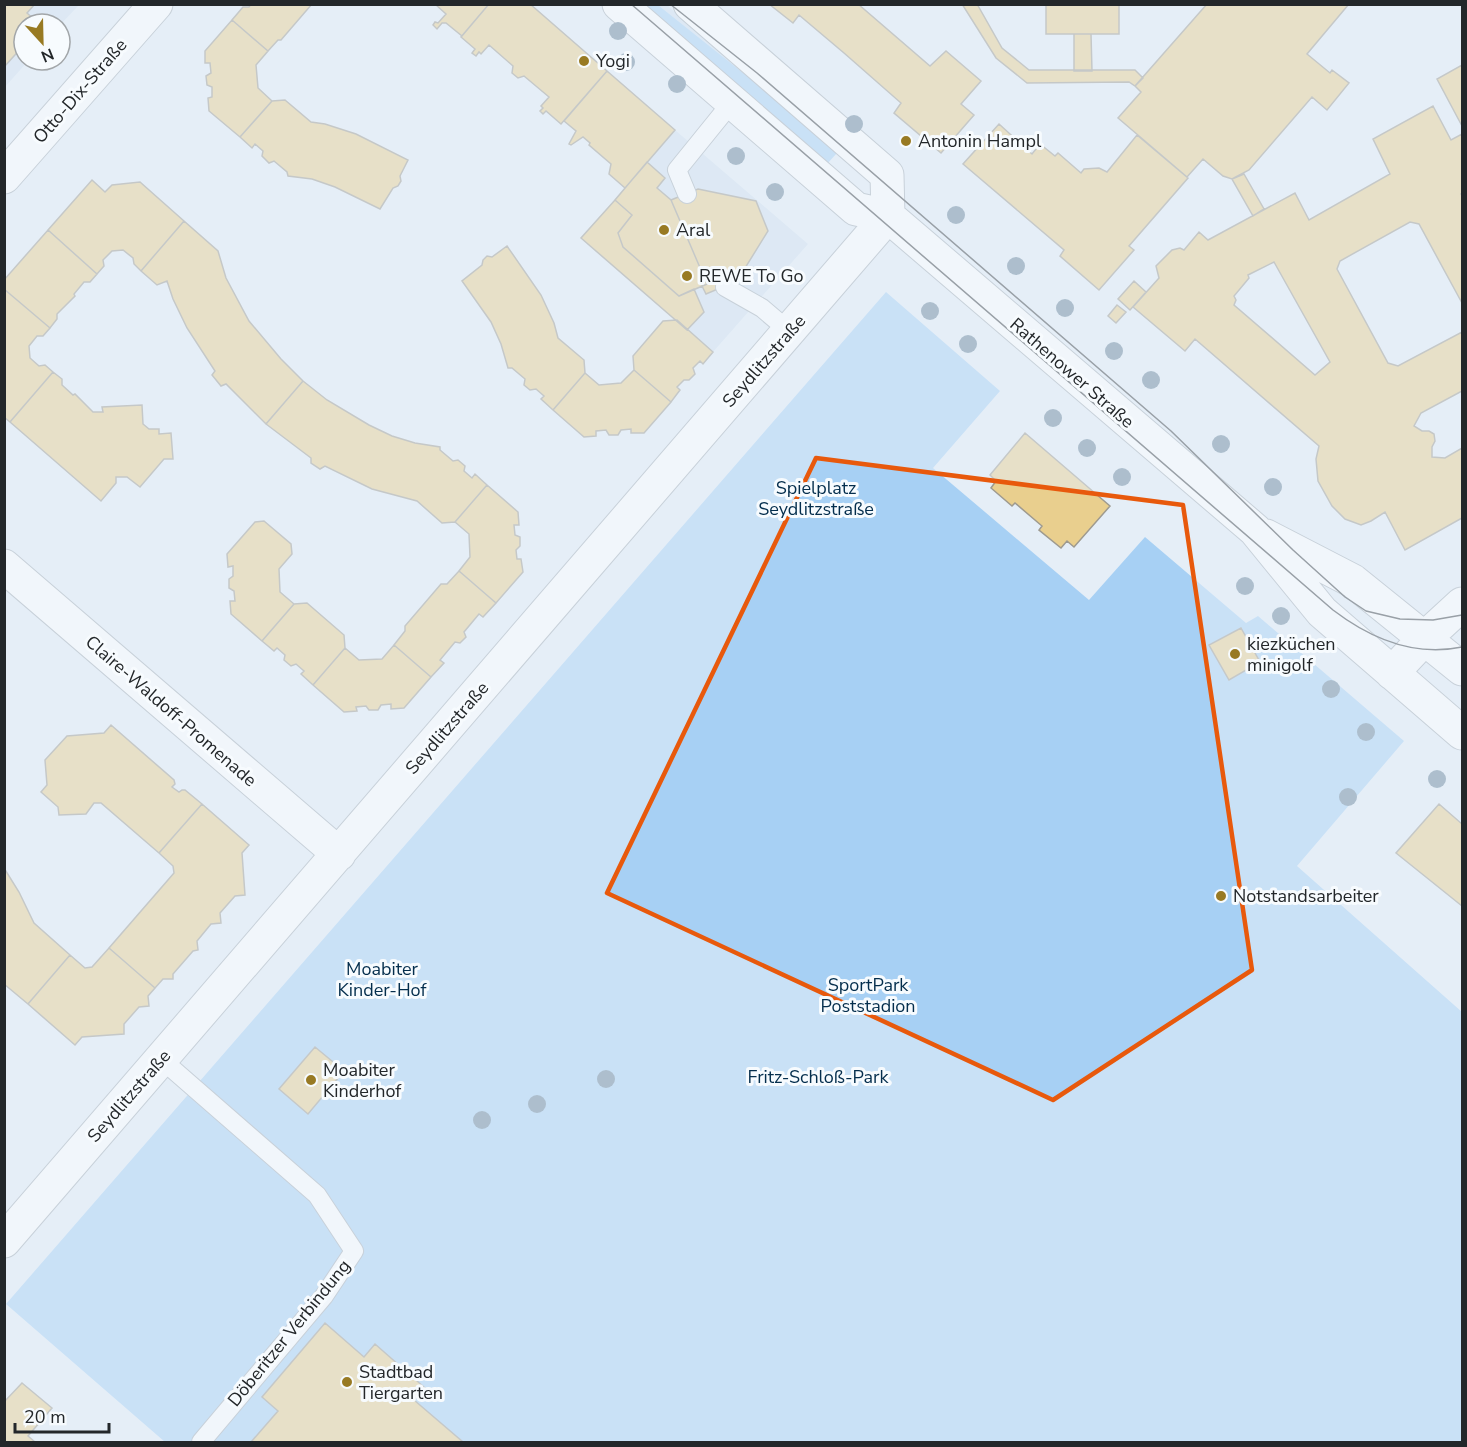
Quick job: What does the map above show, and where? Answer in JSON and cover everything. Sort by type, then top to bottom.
[{"type":"street","name":"Otto-Dix-Straße","points":[[4,177],[156,4]]},
{"type":"street","name":"Rathenower Straße","points":[[620,4],[856,209],[888,216],[1255,530],[1322,612],[1462,732]]},
{"type":"street","points":[[690,4],[888,175],[888,216]]},
{"type":"street","name":"Seydlitzstraße","points":[[4,1240],[888,216]]},
{"type":"street","name":"Rathenower Straße","points":[[1255,530],[1353,581],[1462,669]]},
{"type":"street","name":"Claire-Waldoff-Promenade","points":[[4,566],[339,854]]},
{"type":"street","points":[[1392,673],[1462,604]]},
{"type":"lane","points":[[687,194],[677,170],[732,102]]},
{"type":"lane","points":[[725,287],[762,308],[789,331]]},
{"type":"lane","name":"Döberitzer Verbindung","points":[[162,1059],[317,1195],[354,1251],[313,1310],[201,1443]]},
{"type":"highlighted area","points":[[816,458],[1183,505],[1252,970],[1053,1100],[607,893]]},
{"type":"shaded area","points":[[5,5],[79,5],[72,12],[12,12],[12,72],[18,72],[5,87]]},
{"type":"shaded area","points":[[658,5],[667,5],[738,69]]},
{"type":"shaded area","points":[[675,130],[808,244],[713,352],[581,238]]},
{"type":"green space","points":[[642,5],[658,5],[762,88],[837,153],[827,164]]},
{"type":"green space","name":"Fritz-Schloß-Park","points":[[886,292],[1000,391],[933,468],[1089,600],[1145,537],[1246,623],[1258,616],[1404,741],[1297,866],[1462,1012],[1462,1442],[165,1442],[6,1304]]},
{"type":"building","points":[[4,4],[35,4],[28,12],[12,12],[12,58],[4,67]]},
{"type":"building","points":[[251,4],[312,4],[281,40],[278,40],[268,51],[232,20],[243,7],[249,7]]},
{"type":"building","points":[[435,4],[489,4],[462,36],[446,23],[442,23],[437,29],[433,25],[446,14]]},
{"type":"building","points":[[489,4],[530,4],[607,71],[561,124],[546,111],[543,114],[540,111],[543,108],[541,106],[549,97],[524,76],[518,78],[512,73],[513,66],[489,45],[476,56],[472,53],[475,49],[461,37]]},
{"type":"building","points":[[769,4],[858,4],[930,66],[946,51],[981,81],[961,104],[974,115],[941,153],[894,113],[901,103],[844,53],[799,15],[793,23]]},
{"type":"building","points":[[962,4],[977,4],[1002,48],[1029,70],[1135,70],[1143,78],[1135,86],[1129,82],[1027,83],[996,58]]},
{"type":"building","points":[[1046,4],[1119,4],[1119,34],[1046,34]]},
{"type":"building","points":[[1207,4],[1349,4],[1307,54],[1330,73],[1332,70],[1349,83],[1327,110],[1312,97],[1249,170],[1232,179],[1223,176],[1203,159],[1187,177],[1118,118],[1141,92],[1135,86]]},
{"type":"building","points":[[232,20],[268,51],[256,65],[258,88],[272,101],[240,137],[209,111],[208,98],[212,97],[212,87],[207,85],[206,76],[211,73],[210,63],[205,63],[205,51]]},
{"type":"building","points":[[1074,34],[1091,34],[1092,71],[1074,71]]},
{"type":"building","points":[[1462,65],[1462,126],[1437,79]]},
{"type":"building","points":[[607,71],[675,130],[625,188],[609,174],[611,164],[583,137],[569,144],[576,131],[564,121]]},
{"type":"building","points":[[285,100],[311,122],[356,134],[408,160],[400,176],[401,181],[393,188],[380,209],[335,187],[312,179],[288,176],[287,172],[274,161],[269,163],[262,156],[263,151],[255,144],[252,148],[240,137],[272,101]]},
{"type":"building","points":[[1433,106],[1451,140],[1462,134],[1462,303],[1419,224],[1410,222],[1340,261],[1337,269],[1388,363],[1398,366],[1462,332],[1462,391],[1421,413],[1414,426],[1434,434],[1432,457],[1445,458],[1462,448],[1462,518],[1405,550],[1385,512],[1361,525],[1345,519],[1332,506],[1318,481],[1316,459],[1319,446],[1195,339],[1185,351],[1133,307],[1159,278],[1156,266],[1172,250],[1180,248],[1184,250],[1199,232],[1208,240],[1295,193],[1309,220],[1390,174],[1373,139]],"holes":[[[1274,262],[1330,362],[1315,375],[1234,305],[1236,300],[1234,296],[1249,278],[1248,275]]]},
{"type":"building","points":[[999,124],[1032,154],[1040,144],[1055,156],[1058,153],[1081,173],[1084,169],[1099,168],[1107,172],[1137,135],[1188,178],[1129,246],[1134,250],[1099,290],[1060,256],[1064,250],[963,164]]},
{"type":"building","points":[[647,162],[665,178],[657,188],[671,200],[707,284],[679,296],[623,247],[618,233],[632,215],[615,200]]},
{"type":"building","points":[[1244,174],[1264,209],[1253,216],[1232,179]]},
{"type":"building","points":[[92,180],[105,192],[112,185],[140,182],[184,221],[141,271],[134,264],[133,258],[123,250],[112,251],[103,260],[104,266],[97,274],[48,230]]},
{"type":"building","points":[[698,189],[756,201],[768,231],[737,281],[706,294],[702,286],[707,284],[671,200]]},
{"type":"building","points":[[615,200],[632,215],[618,233],[623,247],[679,296],[694,289],[704,312],[687,330],[581,238]]},
{"type":"building","points":[[184,221],[218,251],[226,278],[249,321],[303,381],[266,424],[226,384],[221,386],[212,375],[215,371],[187,328],[167,281],[157,285],[141,271]]},
{"type":"building","points":[[48,230],[97,274],[90,282],[84,282],[74,294],[75,296],[57,314],[57,319],[50,328],[4,289],[4,280]]},
{"type":"building","points":[[507,246],[541,295],[558,338],[584,360],[585,373],[553,410],[541,399],[544,396],[536,389],[530,390],[524,385],[525,379],[512,368],[508,368],[491,322],[462,281],[482,265],[487,256],[492,257]]},
{"type":"building","points":[[1134,281],[1146,292],[1130,310],[1118,299]]},
{"type":"building","points":[[4,289],[50,328],[43,336],[37,336],[29,346],[30,358],[39,366],[45,365],[53,372],[10,422],[4,417]]},
{"type":"building","points":[[1117,305],[1126,312],[1116,323],[1108,316]]},
{"type":"building","points":[[677,320],[713,352],[703,364],[700,361],[693,368],[695,374],[689,380],[684,380],[677,387],[680,390],[671,402],[634,370],[633,356],[663,321]]},
{"type":"building","points":[[634,370],[671,402],[644,433],[631,433],[631,429],[621,430],[618,435],[609,435],[606,430],[596,431],[596,436],[584,437],[553,410],[585,373],[599,385],[621,383]]},
{"type":"building","points":[[53,372],[62,379],[62,385],[93,412],[103,412],[102,407],[142,405],[143,424],[149,429],[159,429],[159,434],[171,433],[173,459],[164,459],[140,487],[127,477],[116,477],[116,483],[101,501],[10,422]]},
{"type":"building","points":[[303,381],[327,400],[369,425],[392,436],[440,447],[440,450],[453,461],[458,460],[465,466],[464,471],[472,478],[475,474],[487,485],[455,522],[442,523],[417,501],[372,489],[325,466],[320,469],[311,463],[311,458],[266,424]]},
{"type":"building","points":[[1025,433],[1110,506],[1074,547],[1067,541],[1061,548],[1039,530],[1042,526],[1015,503],[1012,506],[991,488],[996,481],[990,475]]},
{"type":"building","points":[[487,485],[518,512],[519,525],[514,525],[515,535],[520,537],[520,546],[516,550],[517,559],[521,559],[523,572],[496,603],[459,571],[470,557],[469,534],[455,522]]},
{"type":"building","points":[[264,521],[291,544],[292,554],[279,569],[280,592],[294,604],[262,641],[231,614],[230,601],[235,601],[234,591],[229,588],[229,579],[233,576],[233,566],[228,567],[227,554],[255,522]]},
{"type":"building","points":[[459,571],[496,603],[483,617],[479,614],[464,632],[466,637],[460,643],[455,642],[440,660],[444,663],[431,677],[394,645],[405,631],[405,626],[441,584],[447,584]]},
{"type":"building","points":[[307,603],[344,635],[345,648],[313,685],[301,674],[304,671],[296,664],[291,666],[284,660],[285,655],[277,648],[274,651],[262,641],[294,604]]},
{"type":"building","name":"kiezküchen minigolf","points":[[1241,628],[1260,662],[1229,680],[1209,645]]},
{"type":"building","points":[[394,645],[431,677],[404,708],[391,709],[391,704],[381,705],[378,710],[369,710],[366,706],[356,707],[357,711],[344,712],[313,685],[345,648],[359,660],[382,659]]},
{"type":"building","points":[[111,725],[174,780],[175,784],[172,787],[179,792],[185,790],[202,804],[159,853],[101,803],[94,803],[86,814],[59,815],[58,807],[41,792],[47,785],[45,760],[67,736],[104,733]]},
{"type":"building","points":[[202,804],[249,845],[242,853],[245,895],[235,896],[220,913],[221,923],[211,924],[197,941],[198,950],[193,951],[173,974],[173,979],[163,979],[155,988],[109,948],[174,873],[173,866],[159,853]]},
{"type":"building","points":[[1439,804],[1462,824],[1462,906],[1396,853]]},
{"type":"building","points":[[4,868],[34,923],[70,955],[28,1004],[4,984]]},
{"type":"building","points":[[109,948],[155,988],[148,996],[149,1006],[139,1007],[124,1024],[124,1034],[82,1037],[75,1045],[28,1004],[70,955],[85,968],[92,967]]},
{"type":"building","name":"Moabiter Kinderhof","points":[[315,1047],[344,1071],[308,1114],[279,1089]]},
{"type":"building","name":"Stadtbad Tiergarten","points":[[325,1323],[364,1357],[375,1344],[425,1388],[414,1400],[463,1442],[251,1442],[278,1411],[262,1397]]},
{"type":"building","points":[[22,1383],[52,1408],[28,1436],[35,1442],[4,1442],[4,1402]]},
{"type":"tram line","points":[[631,4],[1333,610],[1362,629],[1394,643],[1427,650],[1462,647]]},
{"type":"tram line","points":[[670,4],[757,73],[1171,431],[1293,550],[1345,597],[1366,611],[1400,619],[1433,620],[1462,615]]},
{"type":"place","name":"Yogi","points":[[584,61]]},
{"type":"place","name":"Antonin Hampl","points":[[906,141]]},
{"type":"place","name":"Aral","points":[[664,230]]},
{"type":"place","name":"REWE To Go","points":[[687,276]]},
{"type":"place","name":"kiezküchen minigolf","points":[[1235,654]]},
{"type":"place","name":"Notstandsarbeiter","points":[[1221,896]]},
{"type":"place","name":"Moabiter Kinderhof","points":[[311,1080]]},
{"type":"place","name":"Stadtbad Tiergarten","points":[[347,1382]]},
{"type":"park label","name":"Spielplatz Seydlitzstraße","points":[[816,498]]},
{"type":"park label","name":"Moabiter Kinder-Hof","points":[[382,979]]},
{"type":"park label","name":"SportPark Poststadion","points":[[868,995]]}]
